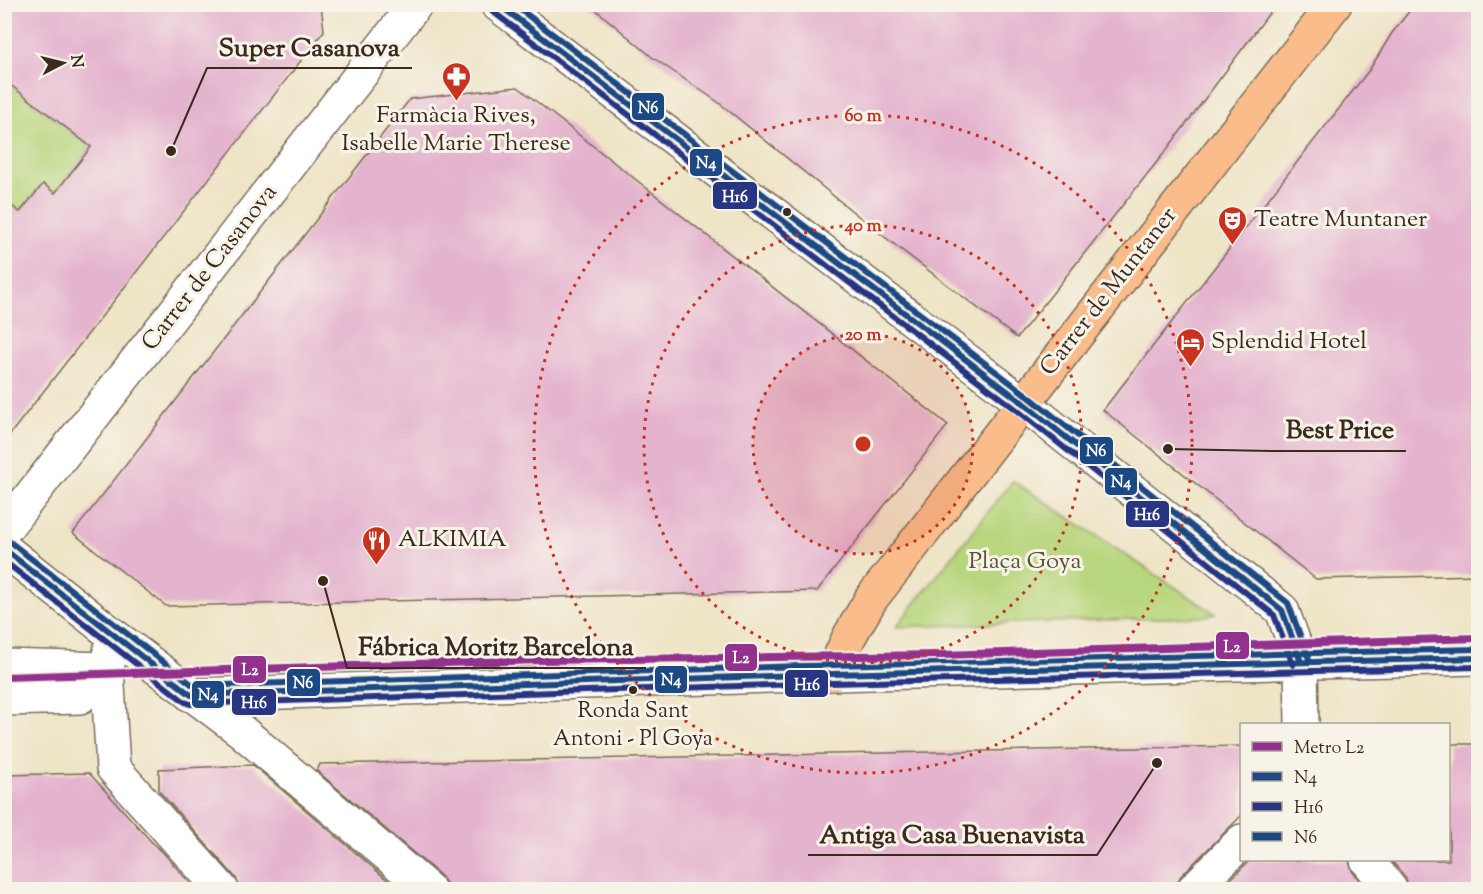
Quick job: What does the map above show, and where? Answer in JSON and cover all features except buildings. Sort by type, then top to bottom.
[{"type":"main road","name":"Carrer de Muntaner","points":[[831,674],[871,599],[1335,4]]},
{"type":"street","name":"Carrer de Casanova","points":[[4,530],[416,4]]},
{"type":"street","points":[[497,4],[1023,402],[1282,610],[1301,662],[1302,723]]},
{"type":"street","points":[[4,549],[191,695],[240,730],[429,890]]},
{"type":"street","points":[[113,635],[107,669],[113,768],[222,890]]},
{"type":"street","points":[[191,695],[831,674],[1479,658]]},
{"type":"street","points":[[4,666],[107,669]]},
{"type":"street","points":[[4,699],[80,697]]},
{"type":"street","points":[[1193,890],[1240,843]]},
{"type":"street","points":[[1368,861],[1391,890]]},
{"type":"green space","points":[[4,80],[91,147],[55,193],[42,184],[20,212],[5,200]]},
{"type":"green space","name":"Plaça Goya","points":[[1013,481],[1216,614],[1200,617],[896,627]]},
{"type":"metro line","name":"L2","points":[[4,677],[541,660],[942,655],[1478,638]]},
{"type":"transit line","name":"N4","points":[[498,4],[1023,403],[1282,610],[1301,662]]},
{"type":"transit line","name":"N6","points":[[513,4],[1028,396],[1288,603],[1309,659]]},
{"type":"transit line","name":"H16","points":[[492,11],[1017,410],[1274,615],[1293,665]]},
{"type":"transit line","name":"N6","points":[[10,542],[194,686],[832,665],[1478,649]]},
{"type":"transit line","name":"N4","points":[[4,549],[191,695],[832,674],[1478,658]]},
{"type":"transit line","name":"H16","points":[[4,561],[190,704],[832,683],[1478,667]]},
{"type":"place","name":"Farmàcia Rives, Isabelle Marie Therese","points":[[456,102]]},
{"type":"place","name":"Super Casanova","points":[[171,151]]},
{"type":"place","name":"Teatre Muntaner","points":[[1233,246]]},
{"type":"place","name":"Splendid Hotel","points":[[1190,368]]},
{"type":"place","name":"Best Price","points":[[1168,449]]},
{"type":"place","name":"ALKIMIA","points":[[377,566]]},
{"type":"place","name":"Fábrica Moritz Barcelona","points":[[323,581]]},
{"type":"place","name":"Ronda Sant Antoni - Pl Goya","points":[[633,690]]},
{"type":"place","name":"Antiga Casa Buenavista","points":[[1157,763]]}]
